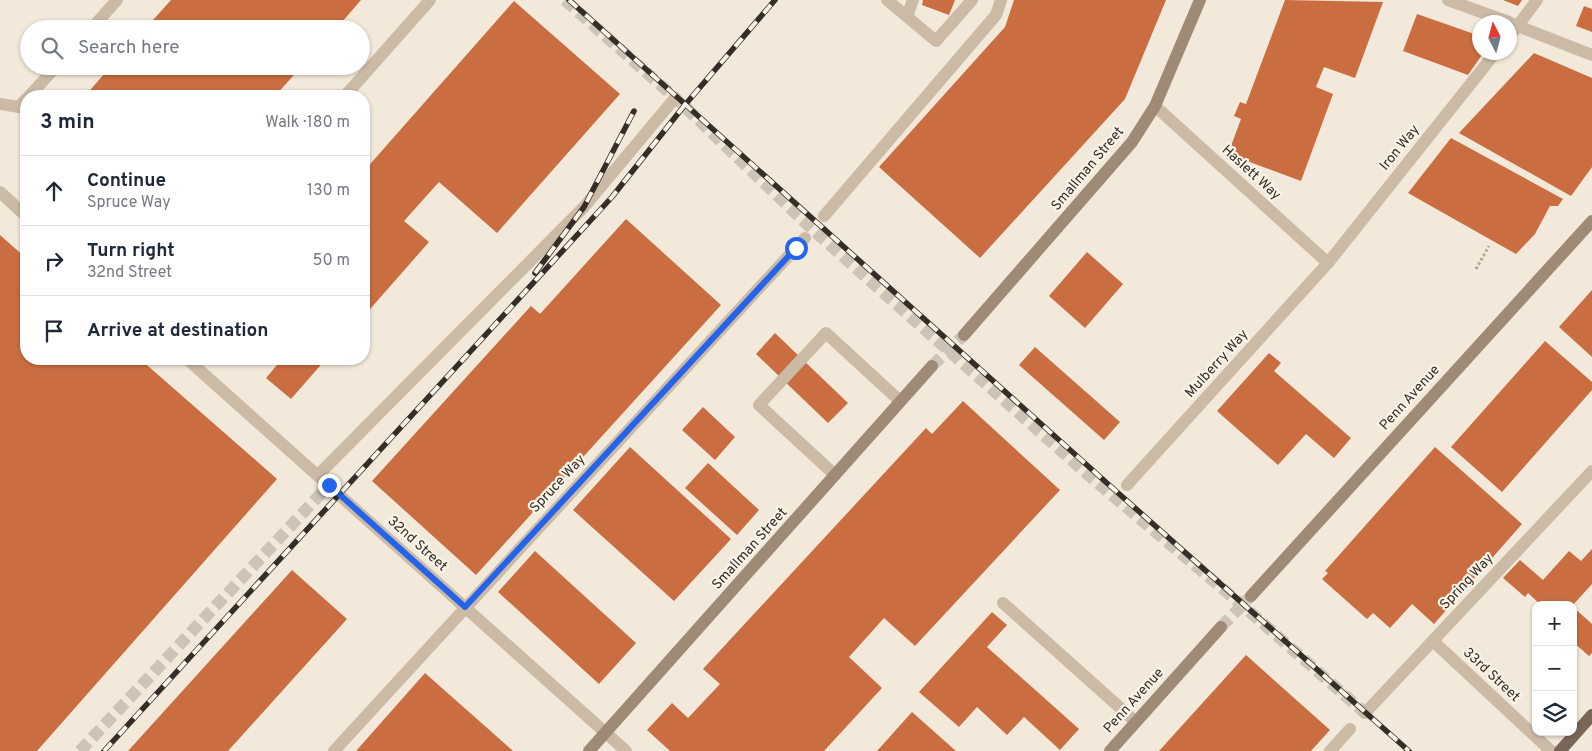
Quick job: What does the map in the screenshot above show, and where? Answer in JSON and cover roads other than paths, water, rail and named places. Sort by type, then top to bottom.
[{"type":"main road","points":[[1560,751],[1592,715]]},
{"type":"street","points":[[99,20],[117,0]]},
{"type":"street","points":[[370,68],[430,0]]},
{"type":"street","points":[[887,0],[936,41],[972,0]]},
{"type":"street","points":[[907,16],[913,0]]},
{"type":"street","points":[[824,216],[996,15],[1001,0]]},
{"type":"street","name":"Smallman Street","points":[[964,335],[1132,142],[1155,106],[1200,0]]},
{"type":"street","points":[[1448,0],[1488,15]]},
{"type":"street","points":[[1517,19],[1537,0]]},
{"type":"street","points":[[1517,26],[1592,55]]},
{"type":"street","name":"Iron Way","points":[[1328,262],[1490,60]]},
{"type":"street","points":[[35,90],[49,75]]},
{"type":"street","points":[[350,90],[364,75]]},
{"type":"street","points":[[318,475],[584,207],[674,98]]},
{"type":"street","points":[[0,104],[20,106]]},
{"type":"street","name":"Haslett Way","points":[[1155,106],[1328,262]]},
{"type":"street","points":[[0,192],[20,210]]},
{"type":"street","name":"Penn Avenue","points":[[1251,596],[1592,221]]},
{"type":"street","name":"Spruce Way","points":[[334,751],[805,238]]},
{"type":"street","name":"Mulberry Way","points":[[1127,485],[1328,262]]},
{"type":"street","points":[[835,475],[759,405],[826,333],[900,402]]},
{"type":"street","name":"32nd Street","points":[[194,365],[626,751]]},
{"type":"street","name":"Smallman Street","points":[[589,751],[932,366]]},
{"type":"street","name":"Spring Way","points":[[1365,713],[1592,471]]},
{"type":"street","points":[[1003,603],[1136,722]]},
{"type":"street","name":"Penn Avenue","points":[[1110,751],[1221,627]]},
{"type":"street","name":"33rd Street","points":[[1433,641],[1551,751]]},
{"type":"street","points":[[1330,751],[1350,729]]},
{"type":"tunnel","points":[[565,0],[684,106],[812,229],[1086,473],[1242,605],[1365,713]]},
{"type":"tunnel","points":[[932,366],[964,335]]},
{"type":"tunnel","points":[[80,751],[329,485]]},
{"type":"tunnel","points":[[1221,627],[1251,596]]},
{"type":"railway","points":[[569,0],[1108,484],[1409,751]]},
{"type":"railway","points":[[104,751],[612,197],[684,106],[775,0]]},
{"type":"railway","points":[[535,273],[584,207],[634,111]]}]
